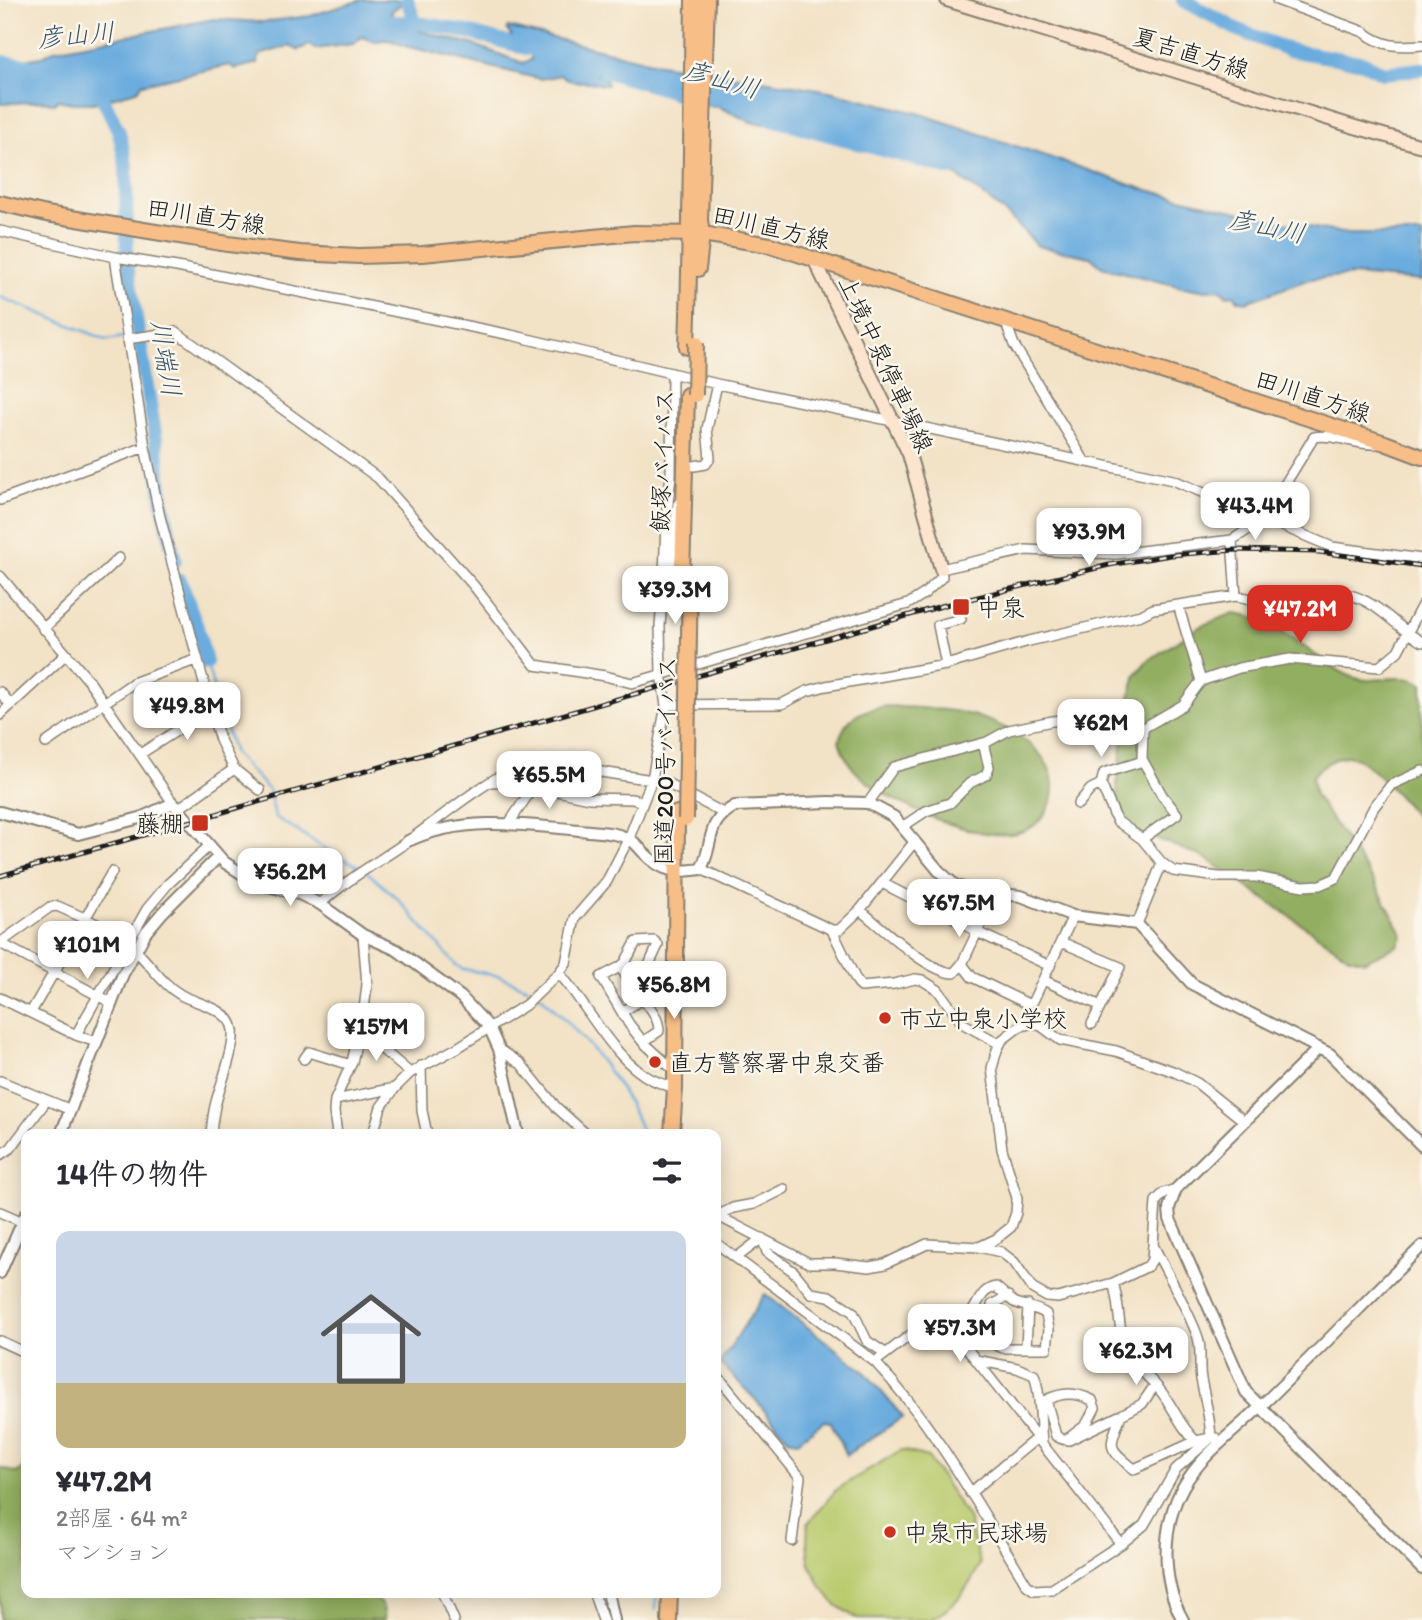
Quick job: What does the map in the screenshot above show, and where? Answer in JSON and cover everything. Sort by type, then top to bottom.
[{"type":"main road","points":[[693,0],[695,227]]},
{"type":"main road","points":[[695,227],[706,0]]},
{"type":"main road","name":"夏吉直方線","points":[[947,0],[1422,146]]},
{"type":"main road","name":"田川直方線","points":[[0,203],[47,214],[228,244],[300,253],[359,256],[423,254],[695,227],[770,245],[1422,457]]},
{"type":"main road","name":"国道200号バイパス","points":[[682,1129],[689,870],[682,816],[686,575],[694,466],[691,345],[695,227]]},
{"type":"main road","name":"上境中泉停車場線","points":[[814,259],[909,454],[941,569]]},
{"type":"main road","name":"飯塚バイパス","points":[[686,575],[684,493],[691,395]]},
{"type":"main road","points":[[672,1129],[676,989],[689,870]]},
{"type":"main road","points":[[669,1620],[670,1598]]},
{"type":"main road","points":[[678,1620],[679,1598]]},
{"type":"street","points":[[1277,0],[1364,32],[1395,48],[1422,45]]},
{"type":"street","points":[[0,231],[115,257],[177,267],[511,335],[717,384],[1173,480],[1332,547],[1422,559]]},
{"type":"street","points":[[115,257],[145,447],[160,517],[208,698],[220,740],[234,769],[260,790]]},
{"type":"street","points":[[1005,320],[1014,345],[1085,462]]},
{"type":"street","points":[[127,339],[176,332],[378,478],[474,586],[535,665],[632,682],[908,604],[924,594],[942,577],[941,569],[1026,550],[1116,554],[1232,540],[1263,520],[1314,437],[1323,436],[1370,446],[1385,443]]},
{"type":"street","points":[[374,1129],[381,1107],[410,1073],[457,1048],[527,1004],[559,973],[566,963],[575,918],[607,881],[629,838],[652,779],[666,705],[660,626],[671,475],[672,373]]},
{"type":"street","points":[[694,466],[706,464],[710,458],[707,429],[717,384]]},
{"type":"street","points":[[0,500],[145,447]]},
{"type":"street","points":[[664,576],[670,569],[678,504],[684,493]]},
{"type":"street","points":[[1232,540],[1236,596]]},
{"type":"street","points":[[43,629],[119,558]]},
{"type":"street","points":[[0,576],[89,681],[176,806],[218,857],[241,873],[268,886],[299,894],[320,904],[363,935],[397,950],[461,998],[489,1027],[499,1049],[517,1129]]},
{"type":"street","points":[[666,705],[782,704],[807,691],[826,686],[946,665],[1029,641],[1141,615],[1153,609],[1236,596],[1262,601],[1305,618],[1350,595],[1364,598],[1408,635],[1422,642]]},
{"type":"street","points":[[1178,605],[1201,681]]},
{"type":"street","points":[[868,803],[894,767],[983,743],[1009,730],[1081,718],[1143,728],[1183,705],[1201,681],[1239,668],[1290,659],[1379,667],[1398,650],[1422,605]]},
{"type":"street","points":[[946,665],[938,625],[961,619],[960,617]]},
{"type":"street","points":[[0,715],[65,654]]},
{"type":"street","points":[[46,743],[134,683],[198,659]]},
{"type":"street","points":[[0,692],[11,705]]},
{"type":"street","points":[[140,754],[189,723],[182,710],[208,698]]},
{"type":"street","points":[[1142,839],[1177,814],[1162,795],[1142,759],[1143,728]]},
{"type":"street","points":[[902,827],[926,811],[950,803],[970,783],[986,775],[989,767],[983,743]]},
{"type":"street","points":[[1142,759],[1140,762],[1104,773],[1101,784],[1117,821],[1142,839],[1162,863],[1173,871],[1219,877],[1257,877],[1303,886],[1320,885],[1336,878],[1374,807],[1391,785],[1422,771]]},
{"type":"street","points":[[320,904],[363,869],[408,841],[491,782],[527,763],[544,763],[665,782],[723,813]]},
{"type":"street","points":[[0,811],[78,834],[176,806],[234,769]]},
{"type":"street","points":[[491,782],[511,782],[589,798],[632,799],[643,802]]},
{"type":"street","points":[[1077,804],[1091,789],[1101,784]]},
{"type":"street","points":[[508,825],[533,787]]},
{"type":"street","points":[[689,870],[723,813],[743,804],[868,803],[894,817],[939,871],[957,886],[980,892],[1021,896],[1073,916],[1137,924],[1192,984],[1330,1054],[1422,1146]]},
{"type":"street","points":[[408,841],[426,832],[456,825],[508,825],[614,834],[629,838],[661,868],[689,870],[832,930],[839,930],[860,910],[915,841]]},
{"type":"street","points":[[63,1129],[147,909],[168,884],[209,846]]},
{"type":"street","points":[[76,1035],[97,995],[131,947],[218,857]]},
{"type":"street","points":[[1137,924],[1162,863]]},
{"type":"street","points":[[31,1012],[112,872]]},
{"type":"street","points":[[882,883],[917,901],[937,907],[977,932],[1050,966]]},
{"type":"street","points":[[860,910],[924,961],[948,973],[954,973],[962,964],[996,892]]},
{"type":"street","points":[[112,1003],[0,943],[50,907],[57,906],[84,918],[131,947],[167,985],[181,995],[213,1008],[230,1021],[233,1030],[231,1044],[214,1106],[212,1129]]},
{"type":"street","points":[[962,964],[972,977],[1027,1004],[1033,1001],[1073,916]]},
{"type":"street","points":[[832,930],[861,987],[922,980],[938,990],[962,1023],[1000,1044]]},
{"type":"street","points":[[336,1129],[335,1100],[351,1065],[361,1031],[367,985],[363,935]]},
{"type":"street","points":[[622,1012],[639,996],[658,945],[654,941],[636,942],[625,963],[601,977],[622,1012],[643,1042],[675,1071]]},
{"type":"street","points":[[1061,942],[1121,967],[1092,1024]]},
{"type":"street","points":[[620,967],[659,1022],[659,1031],[643,1042]]},
{"type":"street","points":[[559,973],[576,992],[609,1042],[644,1075],[675,1088]]},
{"type":"street","points":[[1043,980],[1101,1006]]},
{"type":"street","points":[[639,996],[676,989]]},
{"type":"street","points":[[0,998],[96,1042]]},
{"type":"street","points":[[979,1247],[996,1239],[1011,1227],[1016,1213],[1017,1198],[1002,1149],[992,1068],[1000,1044],[1019,1027],[1032,1023],[1041,1026],[1060,1040],[1116,1052],[1175,1072],[1221,1100],[1244,1121]]},
{"type":"street","points":[[361,1031],[410,1073]]},
{"type":"street","points":[[721,1218],[809,1263],[869,1267],[886,1264],[927,1244],[979,1247],[1001,1252],[1014,1262],[1033,1289],[1047,1297],[1077,1294],[1113,1283],[1148,1266],[1152,1260],[1156,1201],[1176,1189],[1319,1048]]},
{"type":"street","points":[[499,1049],[521,1064],[556,1107],[580,1129]]},
{"type":"street","points":[[303,1059],[309,1052],[351,1065]]},
{"type":"street","points":[[421,1066],[422,1111],[427,1129]]},
{"type":"street","points":[[0,1081],[71,1111]]},
{"type":"street","points":[[335,1100],[395,1088]]},
{"type":"street","points":[[25,1129],[46,1101]]},
{"type":"street","points":[[0,1155],[11,1148],[21,1135]]},
{"type":"street","points":[[721,1213],[754,1204],[784,1189]]},
{"type":"street","points":[[1176,1189],[1169,1208],[1170,1219],[1246,1392],[1422,1569]]},
{"type":"street","points":[[0,1212],[21,1217]]},
{"type":"street","points":[[0,1273],[21,1225]]},
{"type":"street","points":[[736,1258],[762,1238]]},
{"type":"street","points":[[762,1238],[767,1252],[794,1272],[811,1293],[829,1296],[853,1312],[867,1341],[886,1353]]},
{"type":"street","points":[[1152,1243],[1197,1334],[1201,1350],[1201,1379],[1216,1441],[1183,1487],[1167,1542],[1168,1581],[1183,1620]]},
{"type":"street","points":[[721,1247],[875,1362],[922,1416],[1027,1586],[1034,1590],[1052,1589],[1121,1544],[1144,1525],[1176,1469],[1260,1407],[1422,1246]]},
{"type":"street","points":[[1113,1283],[1124,1343],[1136,1366],[1155,1385],[1179,1422],[1196,1441]]},
{"type":"street","points":[[948,1325],[967,1320],[986,1292],[996,1287],[1008,1296],[1014,1301],[1046,1314],[1049,1329],[1047,1348],[1003,1348],[991,1343],[992,1305],[1008,1296]]},
{"type":"street","points":[[1026,1348],[1028,1305]]},
{"type":"street","points":[[875,1362],[939,1313],[1121,1544]]},
{"type":"street","points":[[0,1341],[21,1351]]},
{"type":"street","points":[[976,1360],[1017,1368],[1034,1375],[1056,1436],[1066,1440],[1142,1404],[1155,1385]]},
{"type":"street","points":[[721,1380],[800,1477],[792,1541]]},
{"type":"street","points":[[1042,1399],[1071,1393],[1092,1400],[1095,1408],[1091,1419],[1066,1440]]},
{"type":"street","points":[[1040,1441],[1042,1399]]},
{"type":"street","points":[[1121,1415],[1111,1447],[1114,1453],[1134,1469],[1196,1441],[1216,1441]]},
{"type":"street","points":[[970,1493],[1040,1441]]},
{"type":"street","points":[[445,1598],[454,1620]]},
{"type":"street","points":[[597,1598],[610,1620]]},
{"type":"street","points":[[608,1598],[610,1620]]},
{"type":"green space","points":[[1234,613],[1251,616],[1281,631],[1352,677],[1369,680],[1405,678],[1422,684],[1422,822],[1377,774],[1357,759],[1344,756],[1333,760],[1312,778],[1315,795],[1374,881],[1403,935],[1397,946],[1365,961],[1349,957],[1205,858],[1137,833],[1130,828],[1119,805],[1117,785],[1127,709],[1136,674],[1146,662],[1201,626]]},
{"type":"green space","points":[[889,706],[959,712],[989,721],[1021,737],[1045,761],[1051,775],[1052,797],[1044,815],[1035,825],[1024,831],[1006,834],[983,833],[958,827],[906,806],[864,779],[844,754],[839,741],[842,732],[857,715]]},
{"type":"green space","name":"中泉市民球場","points":[[901,1450],[928,1457],[968,1518],[980,1564],[960,1597],[929,1620],[857,1619],[835,1604],[819,1583],[809,1562],[808,1523],[837,1489]]},
{"type":"green space","points":[[0,1468],[17,1473],[21,1469],[21,1598],[376,1598],[383,1607],[385,1620],[0,1620]]},
{"type":"water","points":[[361,0],[406,0],[391,12],[405,25],[471,44],[523,63],[531,60],[532,52],[515,42],[508,27],[660,64],[825,90],[921,114],[1143,189],[1276,221],[1348,234],[1422,234],[1422,281],[1353,275],[1310,279],[1246,302],[1238,300],[1234,295],[1227,296],[1220,289],[1182,287],[1102,267],[1090,257],[1038,246],[1007,214],[975,189],[951,172],[918,156],[861,140],[822,135],[797,123],[773,125],[751,122],[719,107],[683,103],[661,91],[654,83],[599,71],[597,74],[606,79],[607,85],[572,81],[562,75],[540,79],[387,40],[375,42],[362,37],[353,44],[315,49],[309,45],[298,50],[289,46],[259,55],[258,63],[235,69],[230,65],[142,84],[137,91],[93,103],[57,100],[55,104],[44,101],[0,104],[0,64],[41,57],[54,50],[214,19],[262,22],[310,16]]},
{"type":"water","points":[[765,1294],[864,1371],[903,1417],[846,1455],[831,1422],[824,1421],[798,1441],[788,1439],[721,1361]]},
{"type":"waterway","points":[[407,0],[415,22]]},
{"type":"waterway","points":[[1183,0],[1238,30],[1289,50],[1364,63],[1383,73],[1422,69]]},
{"type":"waterway","name":"彦山川","points":[[382,22],[444,27],[544,53]]},
{"type":"waterway","name":"彦山川","points":[[0,62],[26,65]]},
{"type":"waterway","name":"彦山川","points":[[604,71],[675,92]]},
{"type":"waterway","name":"川端川","points":[[96,84],[119,132],[126,165],[127,264],[156,440],[162,499],[175,561]]},
{"type":"waterway","name":"彦山川","points":[[772,119],[951,169]]},
{"type":"waterway","points":[[0,297],[107,340],[124,337]]},
{"type":"waterway","name":"川端川","points":[[180,580],[206,662]]},
{"type":"waterway","points":[[206,662],[234,754],[269,790],[275,817],[334,854],[361,867]]},
{"type":"waterway","points":[[366,871],[398,899],[456,965],[463,969],[499,976],[535,991]]},
{"type":"waterway","points":[[540,995],[572,1026],[600,1059],[624,1094],[641,1129]]},
{"type":"waterway","points":[[656,1598],[656,1610]]},
{"type":"railway","points":[[0,876],[945,605],[1109,565],[1171,555],[1235,550],[1319,552],[1422,566]]},
{"type":"place","name":"中泉","points":[[961,607]]},
{"type":"place","name":"藤棚","points":[[200,823]]},
{"type":"place","name":"市立中泉小学校","points":[[885,1018]]},
{"type":"place","name":"直方警察署中泉交番","points":[[655,1062]]},
{"type":"place","name":"中泉市民球場","points":[[890,1532]]}]
